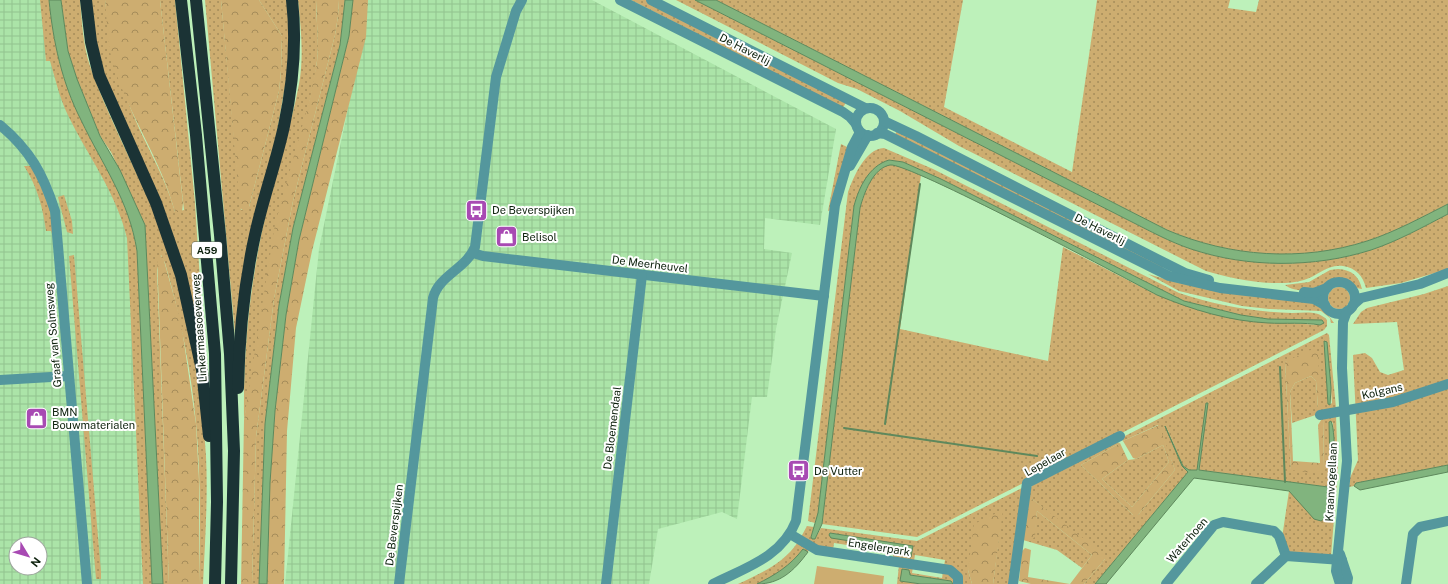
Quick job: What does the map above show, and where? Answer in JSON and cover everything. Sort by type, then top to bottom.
[{"type":"highway","name":"A59","points":[[86,0],[91,42],[99,76],[156,203],[181,276],[194,325],[202,370],[211,476],[218,502]]},
{"type":"highway","name":"Linkermaasoeverweg","points":[[181,0],[197,150],[215,354],[218,502],[215,584]]},
{"type":"highway","name":"A59","points":[[196,0],[220,235],[230,354],[234,451],[231,584]]},
{"type":"highway","name":"A59","points":[[234,451],[238,422],[241,336],[248,272],[255,234],[284,128],[290,96],[295,35],[292,0]]},
{"type":"street","name":"De Beverspijken","points":[[399,584],[433,298],[436,289],[441,282],[465,263],[473,253],[477,241],[496,77],[518,0]]},
{"type":"street","name":"De Beverspijken","points":[[516,11],[522,0]]},
{"type":"street","name":"De Haverlij","points":[[620,0],[843,112],[865,131],[884,134],[1168,276],[1227,289],[1314,299],[1328,308]]},
{"type":"street","name":"De Haverlij","points":[[651,0],[865,108]]},
{"type":"street","points":[[713,584],[767,557],[781,547],[790,534],[798,512],[835,205],[842,178],[865,131],[883,126],[884,121],[878,110],[865,108],[858,114],[865,131]]},
{"type":"street","name":"De Haverlij","points":[[884,121],[1185,273],[1221,284],[1246,288],[1314,293],[1327,288]]},
{"type":"street","name":"Graaf van Solmsweg","points":[[0,125],[19,142],[35,164],[46,183],[55,211],[87,584]]},
{"type":"street","name":"De Meerheuvel","points":[[473,253],[483,256],[824,296]]},
{"type":"street","points":[[1435,277],[1360,292],[1351,288],[1347,284],[1339,282],[1334,283],[1327,288],[1323,296],[1328,308],[1338,314],[1350,308],[1361,298],[1420,284],[1448,272]]},
{"type":"street","name":"De Bloemendaal","points":[[606,584],[642,275]]},
{"type":"street","points":[[1350,308],[1354,298],[1351,288]]},
{"type":"street","name":"Kraanvogellaan","points":[[1328,308],[1336,322],[1342,368]]},
{"type":"street","name":"Kraanvogellaan","points":[[1340,584],[1336,571],[1340,556],[1347,461],[1342,368],[1343,322],[1350,308]]},
{"type":"street","points":[[0,380],[68,376]]},
{"type":"street","name":"Kolgans","points":[[1320,415],[1393,402],[1448,384]]},
{"type":"street","name":"Lepelaar","points":[[1013,584],[1027,483],[1120,436]]},
{"type":"street","points":[[1406,584],[1413,534],[1420,527],[1448,521]]},
{"type":"street","name":"Waterhoen","points":[[1166,584],[1214,525],[1222,522],[1274,531],[1279,536],[1286,556]]},
{"type":"street","name":"Engelerpark","points":[[790,534],[817,550],[950,570],[958,578],[958,584]]},
{"type":"street","points":[[1256,584],[1286,556],[1340,556]]},
{"type":"street","name":"Kraanvogellaan","points":[[1340,556],[1348,578],[1347,584]]},
{"type":"shaded area","points":[[0,0],[50,0],[130,231],[147,584],[0,584]]},
{"type":"shaded area","points":[[49,0],[61,0],[68,51],[77,79],[100,136],[120,170],[145,225],[163,584],[152,584],[137,251],[128,215],[122,199],[74,106],[59,62]]},
{"type":"shaded area","points":[[345,0],[353,0],[349,36],[299,240],[286,315],[275,411],[270,483],[267,584],[259,584],[265,424],[279,305],[293,228],[340,45]]},
{"type":"shaded area","points":[[363,0],[592,0],[836,129],[820,225],[765,218],[764,249],[792,253],[776,329],[767,397],[752,397],[737,519],[722,512],[658,529],[649,584],[285,584],[319,249],[363,35]]},
{"type":"shaded area","points":[[695,0],[716,0],[1167,230],[1191,239],[1241,251],[1266,254],[1317,252],[1342,248],[1367,241],[1408,224],[1448,204],[1448,214],[1410,234],[1371,250],[1327,260],[1304,263],[1258,262],[1235,260],[1191,249],[1168,240]]},
{"type":"shaded area","points":[[889,160],[903,162],[941,179],[1184,301],[1241,315],[1268,319],[1322,320],[1324,323],[1320,325],[1254,322],[1211,314],[1184,305],[1157,295],[1018,222],[935,182],[905,169],[890,165],[884,167],[870,182],[860,208],[822,524],[815,539],[812,539],[811,537],[818,513],[854,206],[862,185],[870,172],[882,163]]},
{"type":"shaded area","points":[[1324,341],[1327,342],[1331,388],[1330,405],[1328,404]]},
{"type":"shaded area","points":[[1206,403],[1208,403],[1199,470],[1328,487],[1330,470],[1329,422],[1331,421],[1334,438],[1334,478],[1330,511],[1321,521],[1314,519],[1289,491],[1194,478],[1106,584],[1095,584],[1188,472],[1182,466],[1165,426],[1183,466],[1189,470],[1197,470]]},
{"type":"shaded area","points":[[1448,465],[1448,472],[1360,490],[1354,486],[1356,483]]},
{"type":"shaded area","points":[[830,533],[913,546],[911,557],[908,558],[907,550],[831,538],[829,535]]},
{"type":"shaded area","points":[[803,549],[808,552],[786,575],[773,582],[757,584],[782,570]]},
{"type":"shaded area","points":[[902,569],[909,570],[910,575],[951,581],[953,584],[921,584],[900,581]]},
{"type":"green space","points":[[40,0],[49,0],[59,62],[69,92],[89,137],[122,199],[128,215],[137,251],[152,584],[143,584],[127,238],[116,204],[66,111],[50,61],[46,61]]},
{"type":"green space","points":[[61,0],[80,0],[84,42],[90,66],[109,114],[163,234],[172,259],[185,307],[199,382],[206,456],[207,472],[203,584],[199,584],[200,524],[198,443],[188,362],[175,302],[165,263],[161,255],[157,270],[169,584],[163,584],[145,225],[111,152],[100,136],[77,79],[68,51]]},
{"type":"green space","points":[[88,0],[105,0],[114,54],[125,94],[166,185],[175,212],[184,210],[160,0],[175,0],[195,203],[207,389],[193,308],[101,71]]},
{"type":"green space","points":[[105,0],[160,0],[183,203],[182,212],[175,212],[161,173],[118,80],[109,46]]},
{"type":"green space","points":[[205,0],[221,0],[241,210],[249,207],[279,91],[281,71],[282,36],[259,0],[289,0],[292,47],[237,357]]},
{"type":"green space","points":[[221,0],[259,0],[282,36],[279,91],[247,212],[240,208]]},
{"type":"green space","points":[[298,0],[316,0],[318,47],[316,71],[299,142],[244,420],[246,342],[260,239],[292,117],[301,74],[302,42]]},
{"type":"green space","points":[[316,0],[339,0],[338,16],[335,35],[293,201],[274,299],[256,437],[252,584],[241,584],[244,420],[275,224],[310,98],[317,62],[318,46]]},
{"type":"green space","points":[[339,0],[345,0],[340,45],[293,228],[279,305],[265,424],[259,584],[252,584],[256,437],[274,299],[293,201],[335,35]]},
{"type":"green space","points":[[353,0],[368,0],[366,37],[312,251],[296,328],[287,431],[284,584],[267,584],[270,483],[275,411],[286,315],[299,240],[349,36]]},
{"type":"green space","points":[[631,0],[646,0],[846,102],[843,108]]},
{"type":"green space","points":[[676,0],[695,0],[1153,232],[1191,249],[1236,260],[1258,262],[1304,263],[1327,260],[1371,250],[1410,234],[1448,214],[1448,269],[1401,283],[1366,288],[1361,276],[1358,273],[1348,267],[1343,266],[1327,268],[1304,280],[1281,283],[1255,282],[1206,271],[959,146],[900,111],[857,89],[838,83]]},
{"type":"green space","points":[[716,0],[963,0],[944,107],[1072,172],[1097,0],[1230,0],[1228,8],[1256,12],[1259,0],[1448,0],[1448,204],[1388,233],[1342,248],[1292,254],[1266,254],[1216,246],[1167,230]]},
{"type":"green space","points":[[897,130],[1160,263],[1164,269],[895,135]]},
{"type":"green space","points":[[841,144],[849,148],[831,210],[828,211]]},
{"type":"green space","points":[[884,148],[933,169],[1179,293],[1221,304],[1249,309],[1292,313],[1315,313],[1327,320],[1327,326],[1324,330],[917,537],[822,524],[860,208],[864,195],[876,173],[888,165],[902,166],[921,175],[900,329],[1048,361],[1063,247],[1157,295],[1198,310],[1241,320],[1320,325],[1323,321],[1268,319],[1241,315],[1184,301],[941,179],[903,162],[889,160],[862,185],[854,206],[818,513],[815,523],[808,521],[848,192],[861,164],[871,153]]},
{"type":"green space","points":[[24,166],[32,166],[50,208],[53,236],[51,231],[46,231],[39,197]]},
{"type":"green space","points":[[64,195],[72,221],[73,234],[67,232],[58,197]]},
{"type":"green space","points":[[74,255],[101,579],[96,579],[69,256]]},
{"type":"green space","points":[[157,255],[163,257],[181,322],[196,424],[199,480],[199,584],[169,584]]},
{"type":"green space","points":[[1338,269],[1354,274],[1361,284],[1362,289],[1356,288],[1340,279],[1334,280],[1321,288],[1314,290],[1296,290],[1285,285],[1309,282],[1330,270]]},
{"type":"green space","points":[[1148,274],[1175,282],[1314,301],[1323,308],[1334,323],[1331,323],[1330,318],[1321,311],[1269,309],[1242,306],[1179,291]]},
{"type":"green space","points":[[1448,286],[1448,465],[1356,483],[1354,486],[1349,487],[1350,478],[1358,460],[1353,355],[1365,353],[1372,358],[1380,372],[1388,375],[1404,370],[1397,322],[1353,324],[1361,312],[1367,308],[1424,294]]},
{"type":"green space","points":[[1339,287],[1347,290],[1350,298],[1347,306],[1339,309],[1331,306],[1328,298],[1331,290]]},
{"type":"green space","points":[[1327,333],[1329,335],[1336,408],[1292,423],[1290,392],[1295,383],[1311,376],[1316,381],[1318,408],[1318,355],[1285,362],[1291,470],[1324,467],[1323,417],[1336,416],[1338,469],[1331,556],[1289,552],[1282,538],[1289,491],[1327,515],[1334,494],[1335,482],[1333,423],[1330,421],[1330,470],[1328,487],[1199,470],[1207,403],[1197,470],[1189,470],[1183,466],[1166,426],[1182,466],[1188,472],[1095,584],[1084,584],[1105,559],[1032,499],[1034,537],[1037,511],[1092,555],[1082,568],[1057,550],[1023,540],[1028,493],[1033,484],[1117,442],[1120,443],[1081,465],[1133,515],[1138,515],[1175,470],[1158,425],[1123,441],[1121,438]],"holes":[[[1324,341],[1327,342],[1332,403],[1329,405]]]},
{"type":"green space","points":[[1310,350],[1315,351],[1318,355],[1321,407],[1318,408],[1316,381],[1311,376],[1295,383],[1290,392],[1293,461],[1320,463],[1318,425],[1323,417],[1324,467],[1321,474],[1291,470],[1285,362]]},
{"type":"green space","points":[[1159,425],[1175,470],[1138,515],[1133,515],[1081,465],[1120,443],[1128,460],[1102,479],[1132,507],[1169,462],[1163,445],[1136,459],[1133,458],[1123,441]]},
{"type":"green space","points":[[1163,445],[1169,462],[1132,507],[1102,479],[1128,460],[1136,459]]},
{"type":"green space","points":[[1024,487],[1011,584],[993,584],[1002,511],[968,570],[972,584],[961,584],[944,566],[945,560],[915,555],[914,561],[893,558],[893,552],[834,543],[833,549],[817,546],[801,537],[807,526],[814,527],[811,537],[815,539],[821,528],[917,541]],"holes":[[[830,533],[913,546],[908,557],[908,550],[829,535]]]},
{"type":"green space","points":[[1032,499],[1105,555],[1105,559],[1084,584],[1070,584],[1092,555],[1037,511],[1035,537],[1029,541],[1024,539],[1029,500]]},
{"type":"green space","points":[[1003,510],[993,584],[972,584],[968,570],[974,524]]},
{"type":"green space","points":[[798,542],[809,550],[808,552],[803,549],[777,574],[757,584],[738,584],[771,567],[786,556]]},
{"type":"green space","points":[[1025,548],[1031,550],[1028,577],[1070,584],[1031,584],[1019,581],[1022,551]]},
{"type":"green space","points":[[899,565],[913,567],[912,573],[942,578],[943,572],[953,575],[956,584],[953,584],[951,581],[910,575],[909,570],[900,581],[921,584],[897,584]]},
{"type":"green space","points":[[817,566],[884,576],[883,584],[814,584]]},
{"type":"waterway","points":[[885,424],[920,184]]},
{"type":"waterway","points":[[1280,367],[1285,482]]},
{"type":"waterway","points":[[844,428],[1037,456]]},
{"type":"place","name":"De Beverspijken","points":[[476,210]]},
{"type":"place","name":"Belisol","points":[[507,237]]},
{"type":"place","name":"BMN Bouwmaterialen","points":[[37,418]]},
{"type":"place","name":"De Vutter","points":[[799,471]]}]
